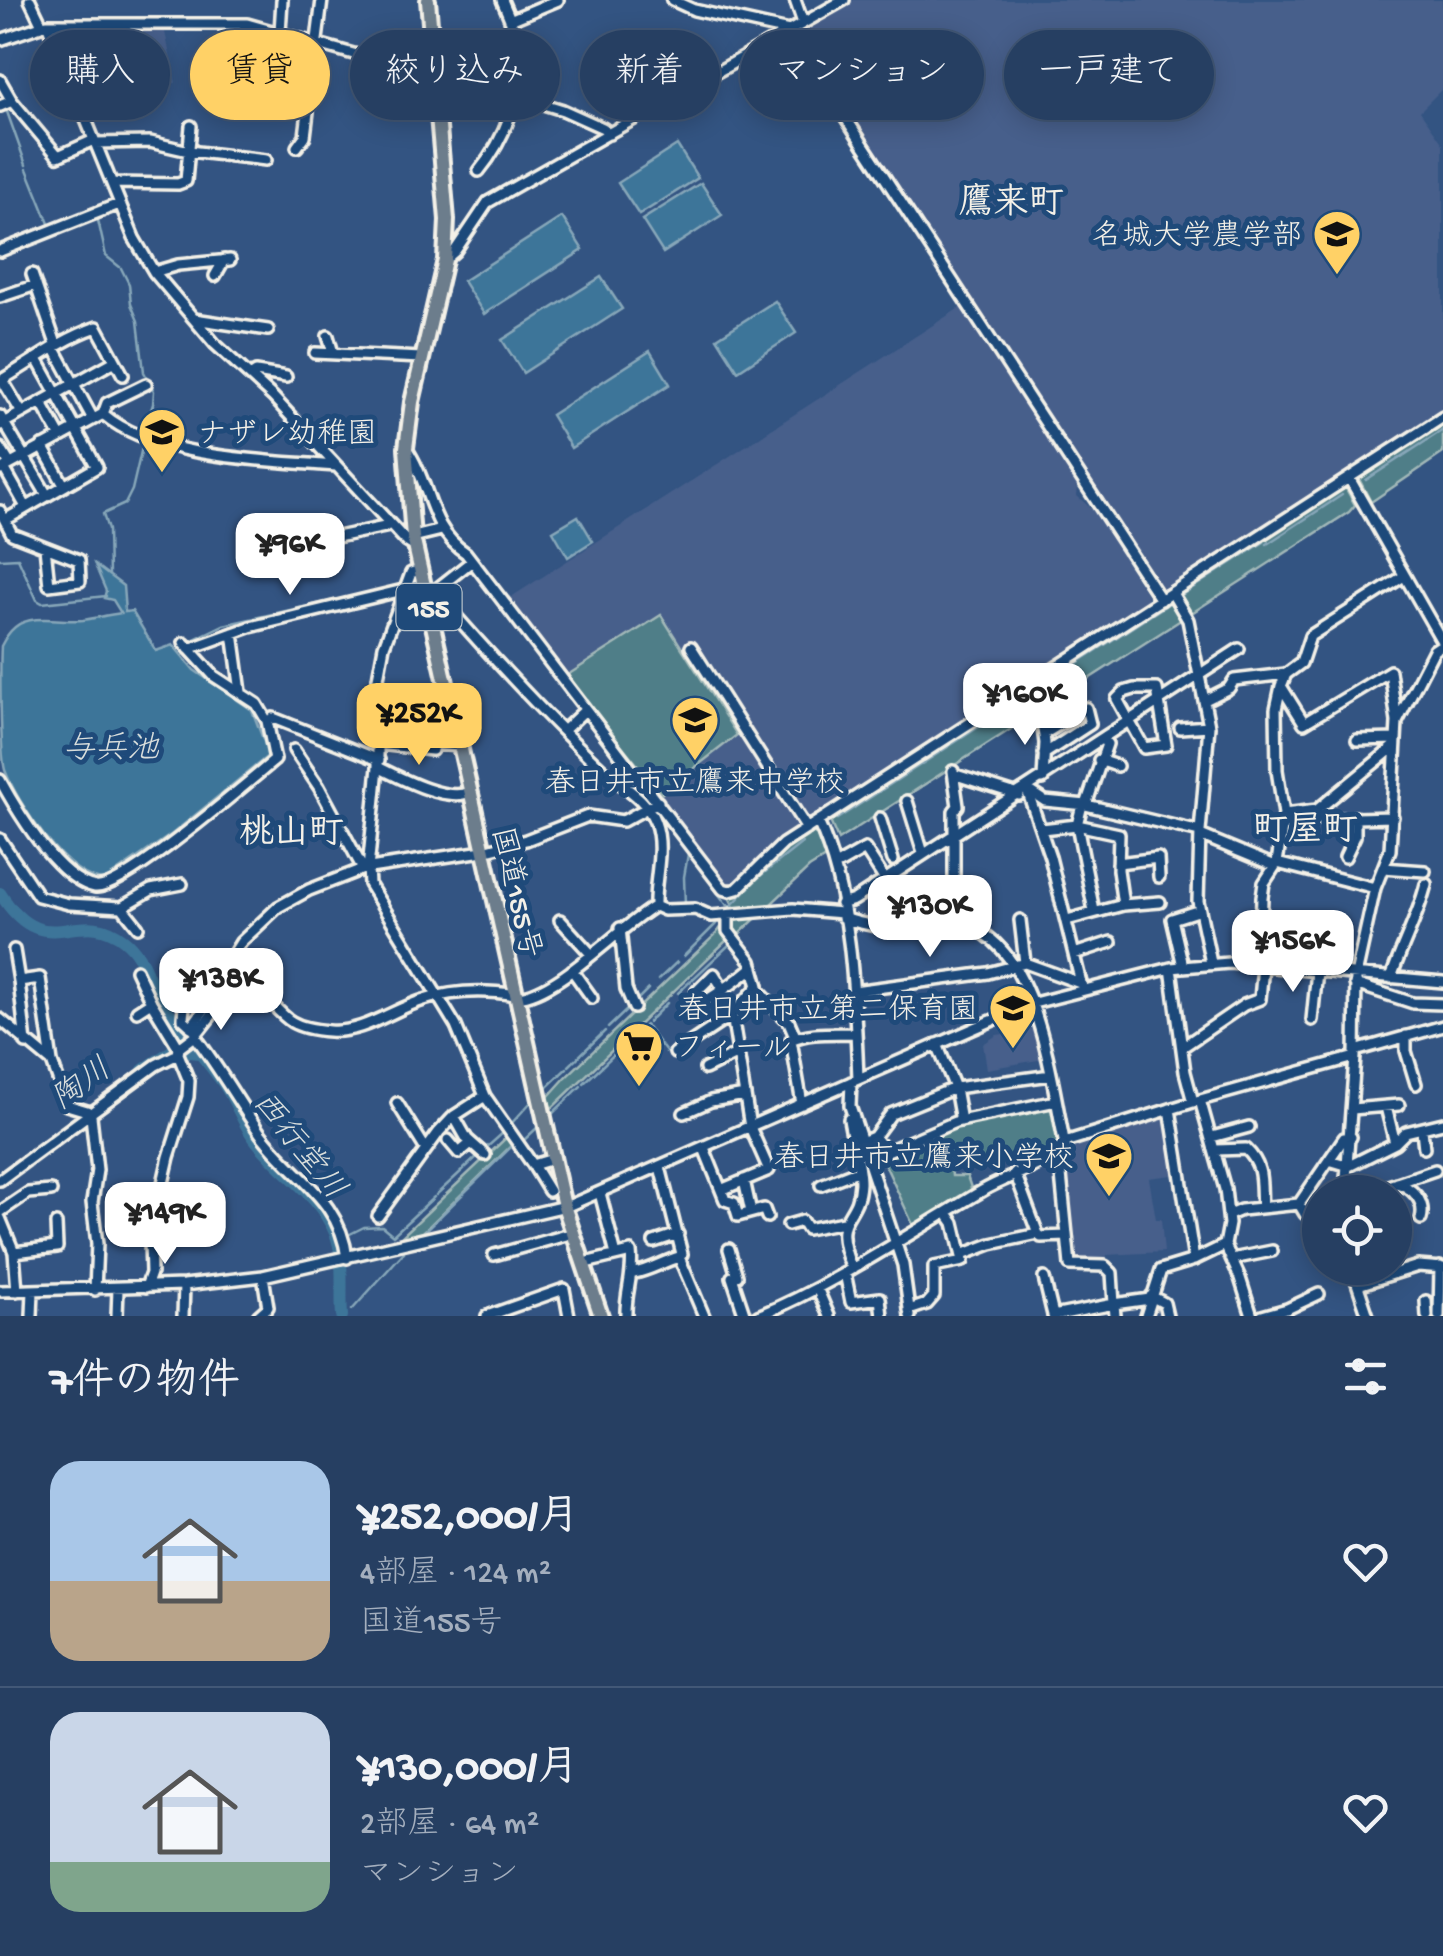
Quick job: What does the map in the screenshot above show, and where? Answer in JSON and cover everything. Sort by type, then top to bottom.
[{"type":"highway","name":"国道155号","points":[[428,0],[431,30]]},
{"type":"highway","name":"国道155号","points":[[439,120],[446,186],[445,260],[406,448],[414,542],[428,589],[564,1206],[585,1263],[596,1314]]},
{"type":"street","points":[[30,0],[45,25],[134,238],[154,272],[194,319],[390,523],[414,542],[442,530]]},
{"type":"street","points":[[280,30],[282,0]]},
{"type":"street","points":[[319,30],[322,0]]},
{"type":"street","points":[[502,0],[513,30]]},
{"type":"street","points":[[510,20],[558,0]]},
{"type":"street","points":[[795,0],[803,23]]},
{"type":"street","points":[[791,30],[844,0]]},
{"type":"street","points":[[680,2],[785,30]]},
{"type":"street","points":[[0,40],[45,25],[211,23],[248,24],[272,30]]},
{"type":"street","points":[[445,260],[488,202],[740,59]]},
{"type":"street","points":[[0,80],[58,156],[95,142],[150,142],[266,160]]},
{"type":"street","points":[[0,106],[12,100]]},
{"type":"street","points":[[560,109],[603,128],[608,134]]},
{"type":"street","points":[[297,147],[305,136],[307,120]]},
{"type":"street","points":[[479,171],[494,152],[505,120]]},
{"type":"street","points":[[847,120],[1161,600]]},
{"type":"street","points":[[112,183],[191,181],[191,126]]},
{"type":"street","points":[[0,251],[120,204]]},
{"type":"street","points":[[154,272],[178,264],[227,260],[215,276]]},
{"type":"street","points":[[32,274],[55,346],[74,384],[98,416],[147,438],[199,451],[336,466]]},
{"type":"street","points":[[0,298],[36,285]]},
{"type":"street","points":[[194,319],[268,330]]},
{"type":"street","points":[[22,412],[1,380],[55,346],[97,327],[123,376]]},
{"type":"street","points":[[328,336],[334,353]]},
{"type":"street","points":[[316,353],[422,358]]},
{"type":"street","points":[[37,359],[97,467],[3,521],[12,534],[45,546],[78,560],[80,581],[48,584],[45,546]]},
{"type":"street","points":[[47,495],[1,421],[115,361]]},
{"type":"street","points":[[250,376],[256,372],[286,377]]},
{"type":"street","points":[[5,467],[98,416],[108,404],[146,384]]},
{"type":"street","points":[[41,402],[60,436]]},
{"type":"street","points":[[406,448],[420,468],[434,517],[451,543],[472,561],[723,888],[730,891],[783,844],[1443,417]]},
{"type":"street","points":[[42,446],[64,485]]},
{"type":"street","points":[[0,448],[5,467],[26,507]]},
{"type":"street","points":[[1349,478],[1443,644],[1434,650],[1397,722]]},
{"type":"street","points":[[289,548],[390,523]]},
{"type":"street","points":[[0,780],[11,801],[64,869],[91,886],[113,885],[165,849],[276,760],[267,721],[258,704],[214,676],[186,646],[428,589],[472,561]]},
{"type":"street","points":[[420,570],[411,573],[384,646],[378,678],[379,744],[366,869],[369,884],[463,1040],[486,1096],[550,1192]]},
{"type":"street","points":[[1205,700],[1229,688],[1234,680],[1286,674],[1298,667],[1310,636],[1404,576]]},
{"type":"street","points":[[428,589],[602,768],[640,796],[649,809],[660,843],[655,906]]},
{"type":"street","points":[[1172,592],[1188,620],[1209,726],[1200,834],[1200,910],[1211,962]]},
{"type":"street","points":[[234,632],[241,692]]},
{"type":"street","points":[[691,647],[807,829]]},
{"type":"street","points":[[842,912],[1239,649]]},
{"type":"street","points":[[1280,686],[1304,723],[1390,671],[1397,722],[1393,816],[1390,850],[1375,888],[1356,979],[1356,1054],[1347,1175]]},
{"type":"street","points":[[1184,1046],[1244,1004],[1260,999],[1262,897],[1264,884],[1276,864],[1284,814],[1276,770],[1276,709],[1286,674]]},
{"type":"street","points":[[1157,689],[1161,703],[1166,745],[1144,748],[1117,699],[1124,692],[1157,689]]},
{"type":"street","points":[[1044,734],[1086,708],[1090,724],[1044,754]]},
{"type":"street","points":[[564,730],[585,710]]},
{"type":"street","points":[[1040,715],[1044,734],[1043,780]]},
{"type":"street","points":[[273,718],[378,763],[412,784],[460,796],[470,792]]},
{"type":"street","points":[[1180,728],[1209,726]]},
{"type":"street","points":[[1094,912],[1076,825],[1107,744],[1103,740]]},
{"type":"street","points":[[1357,740],[1395,743]]},
{"type":"street","points":[[1284,814],[1316,810],[1358,779],[1395,743]]},
{"type":"street","points":[[379,744],[432,750],[433,744],[460,746]]},
{"type":"street","points":[[294,750],[318,786],[351,851],[366,869]]},
{"type":"street","points":[[1100,760],[1117,766]]},
{"type":"street","points":[[954,924],[954,811],[958,806],[955,773],[1045,801],[1084,805],[1200,834],[1276,864],[1375,888]]},
{"type":"street","points":[[1023,792],[1042,829],[1082,986]]},
{"type":"street","points":[[907,801],[923,853]]},
{"type":"street","points":[[0,1180],[179,1051],[227,979],[233,955],[255,926],[278,907],[309,890],[366,869],[483,851],[542,835],[588,816],[624,821],[658,802]]},
{"type":"street","points":[[1316,810],[1318,819],[1393,816]]},
{"type":"street","points":[[1344,857],[1355,836],[1355,817]]},
{"type":"street","points":[[880,818],[893,860]]},
{"type":"street","points":[[818,822],[834,866],[854,991],[855,1080],[850,1106],[860,1183],[843,1222],[844,1250],[851,1302],[880,1298],[882,1316]]},
{"type":"street","points":[[1042,829],[1076,825],[1117,832],[1123,906]]},
{"type":"street","points":[[1,840],[38,896],[85,906],[122,908],[151,890],[182,884]]},
{"type":"street","points":[[834,866],[865,849],[885,880]]},
{"type":"street","points":[[1118,864],[1158,858],[1159,877]]},
{"type":"street","points":[[1384,868],[1425,872]]},
{"type":"street","points":[[1391,978],[1406,935],[1418,916],[1426,884]]},
{"type":"street","points":[[1066,920],[1123,906],[1160,902]]},
{"type":"street","points":[[655,906],[664,910],[695,909],[712,916],[792,909],[842,912],[858,923],[911,928],[954,924],[999,944],[1020,964],[1082,986]]},
{"type":"street","points":[[194,1031],[237,983],[250,985],[288,1020],[329,1031],[367,1024],[437,996],[538,993],[572,970],[620,928],[655,906]]},
{"type":"street","points":[[122,908],[138,928]]},
{"type":"street","points":[[1183,966],[1172,919],[1200,910]]},
{"type":"street","points":[[675,1053],[732,1015],[758,986],[753,967],[731,938],[728,916]]},
{"type":"street","points":[[560,920],[590,953]]},
{"type":"street","points":[[1020,920],[1020,964],[1051,1075],[1065,1144]]},
{"type":"street","points":[[620,928],[626,989],[634,1008]]},
{"type":"street","points":[[1074,954],[1111,942]]},
{"type":"street","points":[[14,950],[26,1043]]},
{"type":"street","points":[[171,954],[186,972],[183,1019],[263,1137],[339,1222],[346,1259]]},
{"type":"street","points":[[0,1292],[184,1286],[263,1276],[564,1206],[1030,1004],[1082,986],[1211,962],[1356,979],[1443,982]]},
{"type":"street","points":[[854,991],[988,973],[1020,964]]},
{"type":"street","points":[[724,990],[753,967]]},
{"type":"street","points":[[1170,968],[1186,1072],[1216,1150],[1228,1215],[1225,1245],[1252,1316]]},
{"type":"street","points":[[136,970],[179,1051],[186,1070],[188,1097],[150,1240],[151,1273],[146,1287]]},
{"type":"street","points":[[572,970],[592,998]]},
{"type":"street","points":[[1312,1020],[1317,972]]},
{"type":"street","points":[[18,981],[40,978],[52,1062],[67,1105],[89,1113]]},
{"type":"street","points":[[1356,979],[1413,1003],[1443,1004]]},
{"type":"street","points":[[756,988],[796,1036]]},
{"type":"street","points":[[138,1011],[150,1002]]},
{"type":"street","points":[[721,1190],[769,1170],[750,1128],[732,1015]]},
{"type":"street","points":[[0,1019],[52,1062]]},
{"type":"street","points":[[758,1316],[817,1288],[1015,1173],[1058,1154],[1065,1144],[1443,1026]]},
{"type":"street","points":[[802,1104],[791,1040],[796,1036],[856,1033]]},
{"type":"street","points":[[1406,1036],[1406,1051],[1416,1084]]},
{"type":"street","points":[[937,1044],[955,1088],[960,1121]]},
{"type":"street","points":[[705,1068],[738,1053]]},
{"type":"street","points":[[862,1142],[874,1137],[890,1114],[955,1088],[1051,1075]]},
{"type":"street","points":[[684,1112],[745,1094]]},
{"type":"street","points":[[378,1216],[425,1148],[454,1116],[486,1096]]},
{"type":"street","points":[[874,1137],[885,1152],[960,1121],[1056,1101]]},
{"type":"street","points":[[396,1102],[398,1117],[425,1148]]},
{"type":"street","points":[[850,1106],[896,1244],[910,1313],[934,1296],[934,1267],[963,1260],[954,1223],[947,1212]]},
{"type":"street","points":[[1352,1109],[1399,1106]]},
{"type":"street","points":[[1386,1107],[1395,1143]]},
{"type":"street","points":[[1170,1109],[1194,1260]]},
{"type":"street","points":[[89,1113],[97,1170],[92,1202],[97,1244],[95,1290]]},
{"type":"street","points":[[454,1116],[471,1144],[485,1154]]},
{"type":"street","points":[[1329,1160],[1349,1166],[1395,1143],[1406,1132],[1443,1123]]},
{"type":"street","points":[[1212,1137],[1249,1127]]},
{"type":"street","points":[[1422,1130],[1424,1148]]},
{"type":"street","points":[[1298,1204],[1344,1138],[1351,1137]]},
{"type":"street","points":[[448,1140],[459,1153],[471,1144]]},
{"type":"street","points":[[704,1148],[725,1200],[734,1203],[738,1216],[764,1209],[767,1217]]},
{"type":"street","points":[[1216,1150],[1246,1150],[1254,1157],[1262,1174],[1262,1208]]},
{"type":"street","points":[[1058,1154],[1070,1265],[1106,1266],[1112,1272],[1115,1316]]},
{"type":"street","points":[[534,1165],[553,1159]]},
{"type":"street","points":[[634,1273],[654,1269],[682,1254],[660,1167]]},
{"type":"street","points":[[1412,1178],[1435,1170]]},
{"type":"street","points":[[821,1185],[858,1171]]},
{"type":"street","points":[[1015,1173],[1041,1238],[1067,1236]]},
{"type":"street","points":[[744,1180],[752,1212]]},
{"type":"street","points":[[17,1291],[14,1252],[1,1221],[28,1193],[51,1191]]},
{"type":"street","points":[[1412,1191],[1423,1212],[1421,1219]]},
{"type":"street","points":[[600,1193],[616,1255]]},
{"type":"street","points":[[1228,1215],[1298,1204]]},
{"type":"street","points":[[1298,1204],[1302,1211]]},
{"type":"street","points":[[788,1225],[802,1221],[807,1229],[843,1222]]},
{"type":"street","points":[[14,1252],[57,1247],[56,1224]]},
{"type":"street","points":[[494,1255],[574,1233]]},
{"type":"street","points":[[654,1242],[678,1234]]},
{"type":"street","points":[[962,1255],[1038,1234]]},
{"type":"street","points":[[1146,1316],[1160,1270],[1225,1245]]},
{"type":"street","points":[[729,1249],[737,1276],[732,1278],[745,1316]]},
{"type":"street","points":[[1232,1259],[1272,1251]]},
{"type":"street","points":[[585,1263],[631,1252],[634,1273],[625,1302],[626,1316]]},
{"type":"street","points":[[679,1256],[704,1316]]},
{"type":"street","points":[[1412,1268],[1441,1267],[1439,1316]]},
{"type":"street","points":[[258,1316],[268,1307],[263,1276]]},
{"type":"street","points":[[1044,1278],[1053,1315],[1150,1297],[1164,1303],[1167,1316]]},
{"type":"street","points":[[1358,1285],[1368,1316]]},
{"type":"street","points":[[183,1316],[184,1286]]},
{"type":"street","points":[[817,1288],[830,1316]]},
{"type":"street","points":[[118,1289],[118,1316]]},
{"type":"street","points":[[489,1316],[564,1289],[570,1316]]},
{"type":"street","points":[[32,1316],[33,1290]]},
{"type":"street","points":[[1262,1316],[1291,1311],[1319,1294]]},
{"type":"street","points":[[1426,1300],[1427,1316]]},
{"type":"street","points":[[526,1303],[529,1316]]},
{"type":"shaded area","points":[[852,0],[1442,0],[1443,88],[1420,111],[1443,144],[1443,410],[1165,590],[1159,589],[855,120],[984,120],[984,30],[801,29]]},
{"type":"shaded area","points":[[132,27],[165,30],[132,30]]},
{"type":"shaded area","points":[[170,55],[176,83],[170,83]]},
{"type":"shaded area","points":[[961,307],[1078,487],[1077,496],[1094,511],[1148,596],[1147,602],[808,821],[694,643],[685,650],[797,828],[733,885],[728,885],[508,599]]},
{"type":"shaded area","name":"春日井市立第二保育園","points":[[1036,1028],[1044,1059],[987,1069],[983,1044],[997,1035]]},
{"type":"shaded area","name":"春日井市立鷹来小学校","points":[[1168,1112],[1180,1174],[1149,1178],[1156,1219],[1161,1219],[1164,1252],[1107,1255],[1106,1264],[1072,1262],[1061,1156],[1065,1147]]},
{"type":"green space","points":[[1443,422],[1443,453],[1371,502],[1358,477]]},
{"type":"green space","points":[[1345,487],[1355,505],[1349,512],[838,840],[829,819]]},
{"type":"green space","points":[[661,615],[737,735],[661,794],[566,676]]},
{"type":"green space","points":[[812,832],[825,858],[809,868],[735,938],[728,939],[551,1109],[548,1097],[566,1077],[716,934],[735,909],[729,897],[739,893],[800,836]]},
{"type":"green space","points":[[1054,1105],[1062,1143],[1057,1154],[1016,1170],[1019,1163],[1008,1158],[954,1164],[952,1176],[967,1176],[971,1188],[998,1179],[915,1229],[882,1158],[884,1155],[956,1124]]},
{"type":"green space","points":[[508,1136],[513,1144],[421,1234],[400,1238]]},
{"type":"water","points":[[677,145],[698,178],[639,215],[618,183]]},
{"type":"water","points":[[701,183],[722,215],[663,253],[642,220]]},
{"type":"water","points":[[562,217],[583,250],[484,314],[463,281]]},
{"type":"water","points":[[601,277],[622,309],[523,373],[502,340]]},
{"type":"water","points":[[775,301],[796,333],[738,371],[717,338]]},
{"type":"water","points":[[650,351],[670,384],[571,448],[551,415]]},
{"type":"water","points":[[578,516],[593,541],[568,557],[553,531]]},
{"type":"water","name":"与兵池","points":[[95,565],[123,586],[125,612],[132,611],[156,651],[173,645],[194,670],[252,710],[269,755],[172,834],[105,880],[90,877],[75,867],[32,819],[5,770],[1,727],[1,646],[13,629],[30,620],[83,620],[121,613],[113,600],[104,598],[106,591]]},
{"type":"waterway","points":[[6,109],[26,165]]},
{"type":"waterway","points":[[27,169],[50,226],[93,209]]},
{"type":"waterway","points":[[97,216],[106,256],[121,268],[129,284],[144,372],[154,391],[144,431]]},
{"type":"waterway","points":[[1366,480],[1443,430]]},
{"type":"waterway","points":[[109,575],[108,530],[103,514],[125,504],[143,443]]},
{"type":"waterway","points":[[1267,544],[1342,495]]},
{"type":"waterway","points":[[1180,596],[1264,542]]},
{"type":"waterway","points":[[0,559],[18,558],[42,603],[106,596]]},
{"type":"waterway","points":[[188,642],[223,625],[402,585]]},
{"type":"waterway","points":[[837,819],[1171,602]]},
{"type":"waterway","points":[[660,815],[731,906],[759,877],[802,843]]},
{"type":"waterway","points":[[685,905],[688,854]]},
{"type":"waterway","name":"西行堂川","points":[[0,893],[16,914],[32,926],[47,930],[107,930],[136,953],[166,1008],[227,1089],[252,1135],[328,1218],[340,1252],[342,1316]]},
{"type":"waterway","points":[[684,956],[716,924],[712,918]]},
{"type":"waterway","points":[[678,993],[730,944]]},
{"type":"waterway","points":[[658,980],[677,962]]},
{"type":"waterway","points":[[636,1001],[648,989]]},
{"type":"waterway","points":[[648,1022],[667,1003]]},
{"type":"waterway","points":[[608,1028],[629,1008]]},
{"type":"waterway","points":[[584,1083],[645,1025]]},
{"type":"waterway","points":[[646,1026],[670,1052]]},
{"type":"waterway","points":[[569,1066],[605,1031]]},
{"type":"waterway","name":"陶川","points":[[143,1070],[173,1050],[199,1053]]},
{"type":"waterway","points":[[546,1088],[567,1068]]},
{"type":"waterway","points":[[551,1115],[581,1086]]},
{"type":"waterway","points":[[510,1125],[531,1102]]},
{"type":"waterway","points":[[523,1141],[539,1126]]},
{"type":"waterway","points":[[485,1149],[504,1132]]},
{"type":"waterway","points":[[421,1235],[513,1145]]},
{"type":"waterway","points":[[436,1195],[479,1155]]},
{"type":"waterway","points":[[348,1235],[364,1227],[382,1226],[393,1235],[434,1197]]},
{"type":"waterway","points":[[352,1310],[404,1252]]},
{"type":"place","name":"名城大学農学部","points":[[1337,276]]},
{"type":"place","name":"ナザレ幼稚園","points":[[162,474]]},
{"type":"place","name":"春日井市立鷹来中学校","points":[[695,762]]},
{"type":"place","name":"春日井市立第二保育園","points":[[1013,1050]]},
{"type":"place","name":"フィール","points":[[639,1088]]},
{"type":"place","name":"春日井市立鷹来小学校","points":[[1109,1198]]},
{"type":"district","name":"鷹来町","points":[[1011,200]]},
{"type":"district","name":"町屋町","points":[[1305,827]]},
{"type":"district","name":"桃山町","points":[[291,830]]}]
